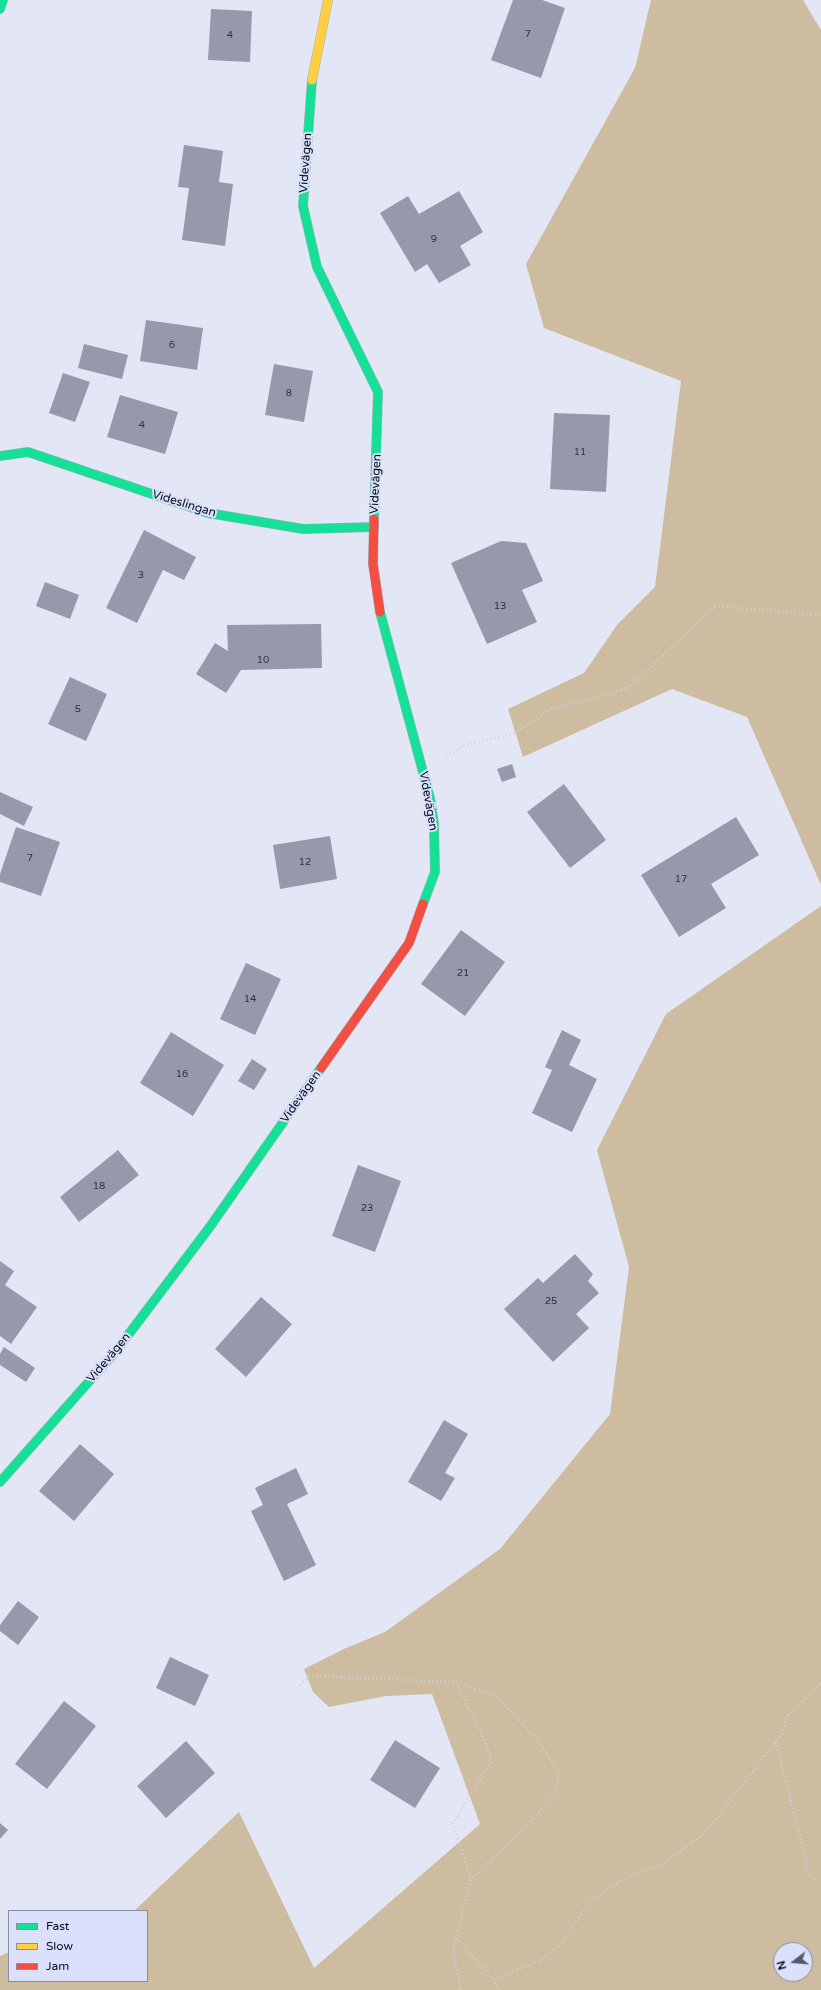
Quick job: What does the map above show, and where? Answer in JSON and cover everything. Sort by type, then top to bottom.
[{"type":"street","points":[[0,9],[3,0]]},
{"type":"street","name":"Videvägen","points":[[0,1482],[116,1351],[209,1228],[409,943],[435,872],[434,824],[430,798],[380,613],[373,564],[378,392],[317,267],[303,206],[311,85],[328,0]]},
{"type":"street","name":"Videslingan","points":[[0,456],[28,452],[208,513],[304,529],[374,527]]},
{"type":"path","points":[[423,770],[466,745],[515,733],[551,709],[627,689],[715,606],[821,615]]},
{"type":"path","points":[[300,1684],[309,1676],[456,1682],[497,1696],[536,1739],[559,1772],[555,1793],[533,1819],[471,1880],[453,1951],[461,1990]]},
{"type":"path","points":[[456,1682],[482,1734],[492,1761],[453,1823],[471,1880]]},
{"type":"path","points":[[493,1979],[540,1961],[558,1947],[592,1899],[630,1876],[661,1865],[706,1832],[782,1734],[787,1716],[821,1682]]},
{"type":"path","points":[[776,1741],[810,1877],[821,1880]]},
{"type":"path","points":[[456,1938],[493,1979],[498,1990]]},
{"type":"shaded area","points":[[651,0],[803,0],[821,30],[821,885],[747,717],[672,689],[523,757],[508,709],[584,673],[617,625],[655,587],[681,381],[544,328],[526,264],[635,68]]},
{"type":"shaded area","points":[[821,906],[821,1990],[0,1990],[0,1956],[8,1952],[8,1982],[148,1982],[148,1910],[135,1910],[239,1812],[314,1968],[480,1824],[432,1694],[386,1696],[329,1707],[313,1692],[304,1669],[346,1648],[385,1632],[500,1549],[610,1414],[629,1267],[597,1150],[666,1014]]},
{"type":"building","points":[[513,0],[542,0],[565,8],[541,78],[491,60]]},
{"type":"building","points":[[211,9],[252,11],[250,62],[208,60]]},
{"type":"building","points":[[184,145],[223,151],[219,182],[233,184],[225,246],[182,240],[189,188],[178,187]]},
{"type":"building","points":[[459,191],[483,232],[460,246],[471,265],[439,283],[427,264],[415,272],[380,213],[408,196],[419,214]]},
{"type":"building","points":[[146,320],[203,328],[197,370],[140,361]]},
{"type":"building","points":[[84,344],[128,355],[122,379],[78,368]]},
{"type":"building","points":[[274,364],[313,371],[304,422],[265,415]]},
{"type":"building","points":[[63,373],[90,382],[75,422],[49,413]]},
{"type":"building","points":[[120,395],[178,412],[165,454],[107,437]]},
{"type":"building","points":[[554,413],[610,415],[606,492],[550,489]]},
{"type":"building","points":[[144,530],[196,557],[184,580],[163,570],[137,623],[106,608]]},
{"type":"building","points":[[501,541],[526,543],[543,581],[522,590],[537,622],[487,644],[451,563]]},
{"type":"building","points":[[45,582],[79,595],[70,619],[36,606]]},
{"type":"building","points":[[321,624],[322,668],[241,670],[226,693],[196,674],[215,643],[228,651],[227,625]]},
{"type":"building","points":[[70,677],[107,694],[86,741],[48,724]]},
{"type":"building","points":[[512,764],[516,777],[502,782],[497,769]]},
{"type":"building","points":[[564,784],[606,840],[570,868],[527,812]]},
{"type":"building","points":[[0,792],[33,807],[24,826],[0,814]]},
{"type":"building","points":[[736,817],[759,855],[711,884],[726,908],[679,937],[641,875]]},
{"type":"building","points":[[16,827],[60,842],[41,896],[0,882],[0,874]]},
{"type":"building","points":[[330,836],[337,879],[280,889],[273,845]]},
{"type":"building","points":[[461,930],[505,962],[465,1016],[421,984]]},
{"type":"building","points":[[246,963],[281,979],[255,1035],[220,1019]]},
{"type":"building","points":[[562,1030],[581,1040],[569,1065],[597,1079],[572,1132],[532,1113],[552,1070],[545,1067]]},
{"type":"building","points":[[171,1032],[224,1065],[193,1116],[140,1083]]},
{"type":"building","points":[[252,1059],[267,1069],[254,1090],[238,1081]]},
{"type":"building","points":[[118,1150],[139,1175],[79,1222],[60,1197]]},
{"type":"building","points":[[358,1165],[401,1181],[375,1252],[332,1236]]},
{"type":"building","points":[[575,1254],[593,1274],[588,1281],[599,1293],[576,1314],[589,1328],[553,1362],[504,1309],[538,1278],[543,1283]]},
{"type":"building","points":[[0,1261],[14,1271],[5,1285],[37,1307],[11,1344],[0,1336]]},
{"type":"building","points":[[261,1297],[292,1324],[246,1377],[215,1349]]},
{"type":"building","points":[[4,1347],[35,1368],[26,1382],[0,1365],[0,1354]]},
{"type":"building","points":[[444,1420],[468,1434],[445,1473],[455,1478],[441,1501],[408,1482]]},
{"type":"building","points":[[80,1444],[114,1474],[74,1521],[39,1491]]},
{"type":"building","points":[[296,1468],[308,1494],[287,1504],[316,1565],[284,1581],[251,1511],[263,1505],[255,1488]]},
{"type":"building","points":[[18,1601],[39,1617],[18,1645],[0,1631],[0,1625]]},
{"type":"building","points":[[170,1657],[209,1675],[195,1706],[156,1688]]},
{"type":"building","points":[[64,1701],[96,1726],[47,1789],[15,1764]]},
{"type":"building","points":[[395,1740],[440,1768],[415,1808],[370,1780]]},
{"type":"building","points":[[186,1741],[215,1773],[166,1818],[137,1786]]},
{"type":"building","points":[[0,1823],[8,1830],[0,1839]]},
{"type":"traffic: fast","points":[[0,9],[3,0]]},
{"type":"traffic: fast","points":[[312,80],[303,206],[317,267],[378,392],[374,519]]},
{"type":"traffic: fast","points":[[0,456],[28,452],[208,513],[303,529],[374,527]]},
{"type":"traffic: fast","points":[[380,612],[430,798],[434,824],[435,872],[423,904]]},
{"type":"traffic: fast","points":[[0,1482],[116,1351],[209,1228],[321,1068]]},
{"type":"traffic: slow","points":[[312,80],[328,0]]},
{"type":"traffic: jam","points":[[374,519],[373,564],[380,612]]},
{"type":"traffic: jam","points":[[321,1068],[409,943],[423,904]]}]
